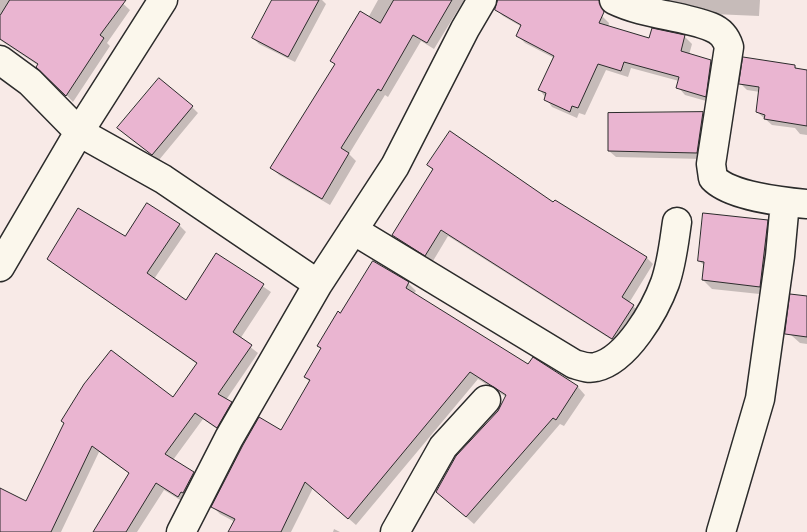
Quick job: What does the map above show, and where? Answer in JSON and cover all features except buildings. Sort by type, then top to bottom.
[{"type":"street","points":[[0,267],[79,132],[163,0]]},
{"type":"street","points":[[181,532],[229,438],[318,284],[395,166],[465,29],[482,0]]},
{"type":"street","points":[[614,0],[657,14],[712,27],[727,39],[729,47],[728,59],[711,164],[713,178],[726,188],[796,203],[780,256],[760,399],[721,532]]},
{"type":"street","points":[[0,60],[30,82],[79,132],[163,179],[256,244],[318,284]]},
{"type":"street","points":[[353,230],[574,364],[585,368],[597,367],[612,359],[633,340],[652,313],[665,282],[673,252],[677,222]]},
{"type":"street","points":[[395,532],[443,447],[486,400]]}]
